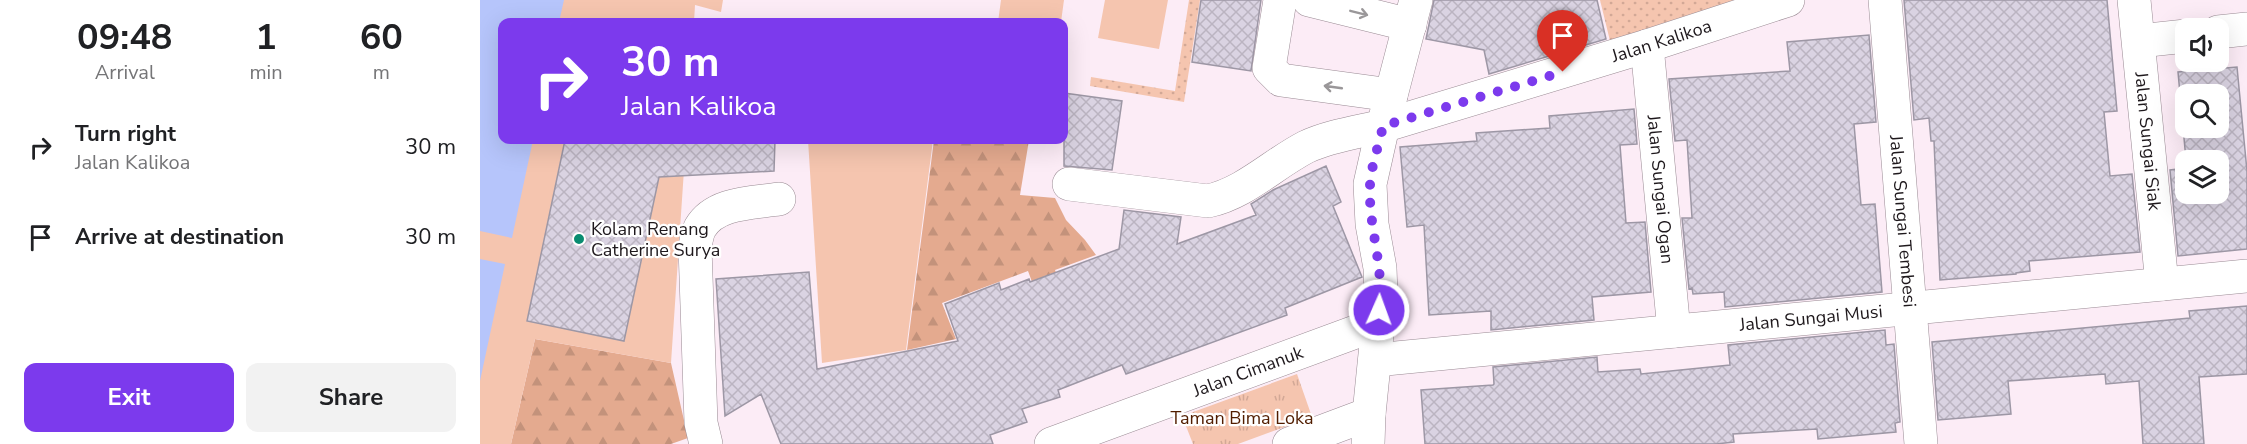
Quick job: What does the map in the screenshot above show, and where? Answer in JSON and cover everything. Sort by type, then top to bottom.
[{"type":"street","points":[[1280,0],[1269,68],[1281,80],[1391,95]]},
{"type":"street","points":[[1289,444],[1368,429],[1381,295],[1380,268],[1372,224],[1370,184],[1413,13],[1309,0]]},
{"type":"street","name":"Jalan Kalikoa","points":[[1069,184],[1208,201],[1225,197],[1308,147],[1647,46],[1788,0]]},
{"type":"street","name":"Jalan Sungai Tembesi","points":[[1885,0],[1921,444]]},
{"type":"street","name":"Jalan Sungai Siak","points":[[2134,0],[2162,284]]},
{"type":"street","points":[[2229,31],[2247,29]]},
{"type":"street","points":[[2139,41],[2175,37]]},
{"type":"street","name":"Jalan Sungai Ogan","points":[[1647,46],[1674,331]]},
{"type":"street","points":[[706,444],[701,423],[694,247],[700,229],[711,216],[727,207],[779,199]]},
{"type":"street","name":"Jalan Sungai Musi","points":[[1375,360],[2247,276]]},
{"type":"street","name":"Jalan Cimanuk","points":[[1051,444],[1377,324]]},
{"type":"green space","name":"Kolam Renang Catherine Surya","points":[[480,0],[723,0],[721,12],[695,5],[694,18],[498,18],[498,144],[686,144],[671,363],[535,339],[511,444],[480,444]]},
{"type":"green space","points":[[1001,0],[1064,0],[1062,18],[999,18]]},
{"type":"green space","points":[[1105,0],[1168,0],[1159,49],[1098,38]]},
{"type":"green space","points":[[1189,0],[1200,0],[1184,102],[1090,86],[1091,77],[1175,91]]},
{"type":"green space","points":[[1600,0],[1751,0],[1611,45]]},
{"type":"green space","points":[[808,144],[932,144],[906,350],[822,363]]},
{"type":"green space","points":[[933,144],[1028,144],[1020,195],[1055,198],[1066,220],[1096,255],[1055,270],[1062,289],[1038,298],[1028,271],[942,303],[956,339],[907,350]]},
{"type":"green space","points":[[535,339],[671,363],[688,438],[671,444],[511,444]]},
{"type":"green space","name":"Taman Bima Loka","points":[[1297,374],[1312,417],[1238,444],[1193,444],[1182,416]]},
{"type":"water","points":[[480,0],[564,0],[560,18],[498,18],[498,144],[532,144],[512,238],[480,231]]},
{"type":"water","points":[[480,259],[505,264],[480,381]]},
{"type":"building","points":[[1201,0],[1261,0],[1251,71],[1192,62]]},
{"type":"building","points":[[1434,0],[1597,0],[1606,39],[1489,74],[1484,50],[1426,39]]},
{"type":"building","points":[[1904,0],[2107,0],[2117,111],[2104,112],[2110,176],[2132,174],[2140,252],[2029,261],[2030,271],[2016,274],[1940,280],[1934,141],[1931,141],[1929,118],[1914,120]]},
{"type":"building","points":[[1869,35],[1876,122],[1854,124],[1861,205],[1875,204],[1882,292],[1725,307],[1724,292],[1693,294],[1692,288],[1689,289],[1682,218],[1692,218],[1687,140],[1675,141],[1669,79],[1790,71],[1787,42]]},
{"type":"building","points":[[2237,67],[2247,171],[2247,249],[2178,256],[2170,170],[2175,169],[2175,204],[2229,204],[2229,150],[2185,150],[2184,138],[2229,138],[2229,84],[2179,84],[2178,72],[2229,72],[2229,68]]},
{"type":"building","points":[[1068,94],[1122,101],[1112,170],[1064,166],[1064,144],[1068,144]]},
{"type":"building","points":[[1634,109],[1637,144],[1620,145],[1626,223],[1645,222],[1651,292],[1592,297],[1594,320],[1491,330],[1491,311],[1429,315],[1424,225],[1407,227],[1400,147],[1477,141],[1476,133],[1550,128],[1549,116]]},
{"type":"building","points":[[564,144],[775,144],[774,171],[659,177],[624,341],[527,321]]},
{"type":"building","points":[[1326,166],[1341,202],[1333,206],[1362,277],[1285,308],[1287,315],[1126,374],[1122,365],[1058,390],[1060,397],[1022,409],[1027,422],[990,435],[993,444],[781,444],[761,394],[725,416],[716,279],[809,272],[817,369],[958,341],[945,304],[999,283],[1001,290],[1029,279],[1030,282],[1119,249],[1124,210],[1181,217],[1177,244],[1256,215],[1251,204],[1273,190]]},
{"type":"building","points":[[2247,306],[2247,374],[2199,377],[2204,444],[2143,444],[2139,381],[2106,384],[2105,374],[2008,381],[2011,414],[1938,420],[1932,342],[2190,318],[2189,311]]},
{"type":"building","points":[[1885,330],[1886,345],[1894,344],[1900,422],[1895,423],[1896,432],[1818,439],[1817,429],[1733,434],[1734,442],[1716,444],[1425,444],[1421,390],[1493,385],[1493,367],[1597,357],[1598,372],[1640,369],[1641,374],[1730,365],[1728,345]]},
{"type":"place","name":"Kolam Renang Catherine Surya","points":[[579,239]]},
{"type":"route","points":[[1379,310],[1380,268],[1372,224],[1370,184],[1383,126],[1563,72]]}]
